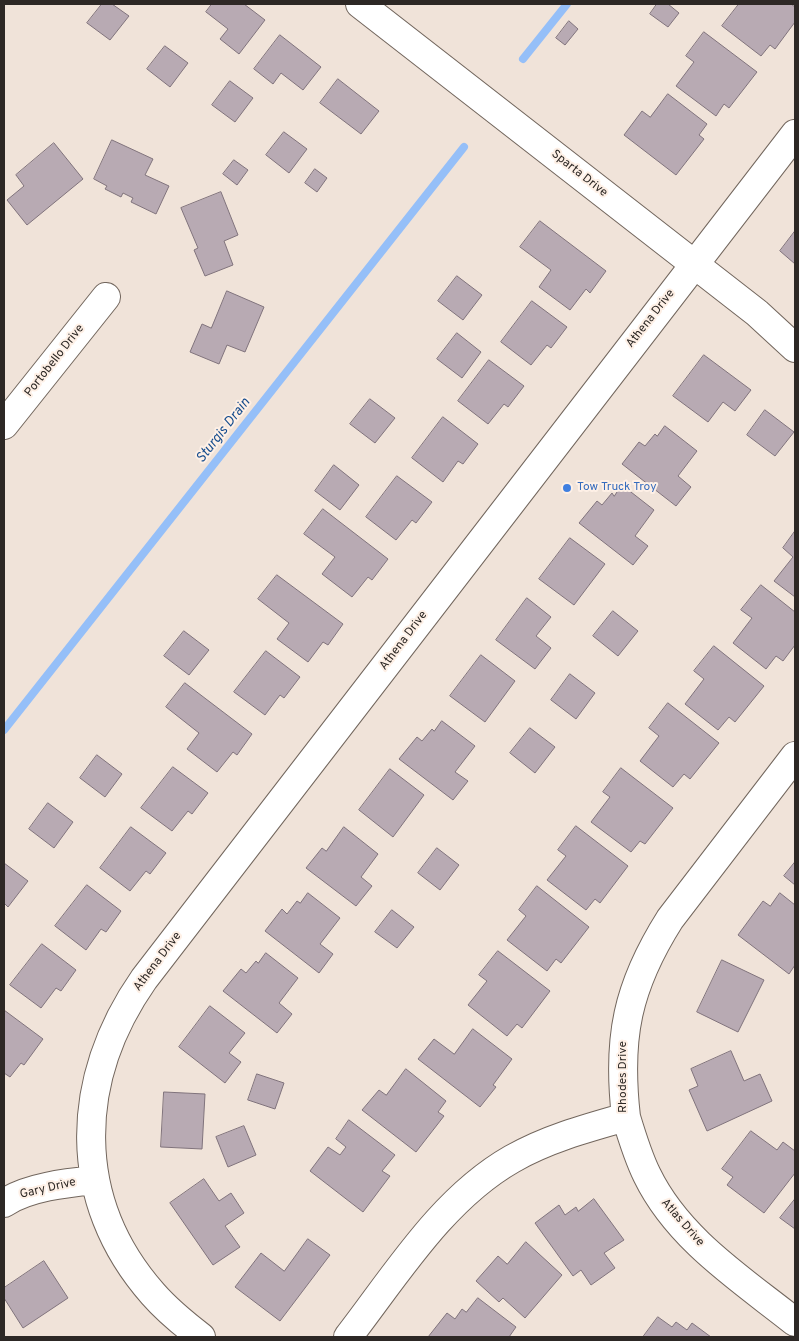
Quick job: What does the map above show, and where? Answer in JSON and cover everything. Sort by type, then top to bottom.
[{"type":"street","name":"Sparta Drive","points":[[360,4],[757,313],[795,348]]},
{"type":"street","name":"Athena Drive","points":[[201,1337],[172,1314],[137,1274],[112,1229],[98,1196],[94,1180],[91,1135],[92,1103],[97,1077],[117,1021],[132,997],[693,264],[795,134]]},
{"type":"street","name":"Portobello Drive","points":[[4,425],[106,297]]},
{"type":"street","name":"Rhodes Drive","points":[[348,1337],[427,1235],[476,1184],[511,1159],[547,1141],[626,1117],[622,1045],[628,1010],[642,969],[670,919],[795,756]]},
{"type":"street","name":"Atlas Drive","points":[[626,1117],[647,1175],[673,1217],[710,1254],[795,1322]]},
{"type":"street","name":"Gary Drive","points":[[4,1203],[13,1197],[66,1183],[94,1180]]},
{"type":"building","points":[[102,4],[112,4],[129,16],[110,40],[87,23]]},
{"type":"building","points":[[212,4],[244,4],[265,20],[239,54],[220,39],[228,29],[206,12]]},
{"type":"building","points":[[657,4],[668,4],[679,13],[668,27],[650,14]]},
{"type":"building","points":[[739,4],[791,4],[795,7],[795,22],[775,49],[770,45],[761,56],[722,26]]},
{"type":"building","points":[[569,21],[578,29],[565,45],[556,38]]},
{"type":"building","points":[[704,32],[757,72],[729,108],[724,104],[716,116],[676,86],[694,62],[686,56]]},
{"type":"building","points":[[280,35],[321,67],[303,90],[281,73],[273,84],[254,69]]},
{"type":"building","points":[[165,46],[188,63],[170,87],[147,69]]},
{"type":"building","points":[[338,79],[379,111],[361,134],[320,103]]},
{"type":"building","points":[[230,81],[253,98],[235,122],[212,105]]},
{"type":"building","points":[[668,94],[707,124],[699,135],[704,139],[676,175],[624,135],[642,111],[650,117]]},
{"type":"building","points":[[284,132],[307,149],[289,173],[266,155]]},
{"type":"building","points":[[112,140],[153,159],[145,175],[169,186],[156,214],[131,202],[133,198],[123,193],[121,197],[105,189],[107,186],[94,179]]},
{"type":"building","points":[[54,143],[83,179],[27,225],[7,200],[24,186],[16,175]]},
{"type":"building","points":[[234,160],[248,170],[237,185],[223,174]]},
{"type":"building","points":[[315,169],[327,178],[317,192],[305,183]]},
{"type":"building","points":[[221,192],[238,235],[224,241],[233,265],[205,276],[194,250],[198,248],[181,208]]},
{"type":"building","points":[[540,221],[606,271],[590,293],[586,289],[570,310],[539,287],[551,270],[520,247]]},
{"type":"building","points":[[795,231],[795,264],[780,251]]},
{"type":"building","points":[[457,276],[482,295],[463,320],[438,301]]},
{"type":"building","points":[[227,291],[264,307],[245,352],[227,345],[219,364],[190,352],[202,324],[211,328]]},
{"type":"building","points":[[532,301],[567,327],[551,348],[547,345],[531,365],[501,342]]},
{"type":"building","points":[[457,333],[481,352],[462,378],[437,359]]},
{"type":"building","points":[[704,355],[751,390],[735,411],[723,402],[708,422],[673,396]]},
{"type":"building","points":[[489,360],[524,386],[508,407],[504,404],[488,424],[458,401]]},
{"type":"building","points":[[370,399],[395,418],[375,443],[350,424]]},
{"type":"building","points":[[765,410],[794,432],[775,456],[747,435]]},
{"type":"building","points":[[443,417],[478,444],[463,464],[458,461],[443,482],[412,458]]},
{"type":"building","points":[[665,426],[697,451],[678,476],[691,487],[676,506],[622,464],[639,442],[645,446]]},
{"type":"building","points":[[334,465],[359,485],[340,510],[315,491]]},
{"type":"building","points":[[397,476],[432,502],[416,523],[412,520],[396,540],[366,517]]},
{"type":"building","points":[[622,485],[654,510],[635,536],[648,546],[633,565],[579,523],[597,501],[602,505],[612,493],[614,496]]},
{"type":"building","points":[[323,509],[388,559],[372,580],[368,577],[352,597],[322,574],[335,557],[304,534]]},
{"type":"building","points":[[795,531],[795,597],[774,581],[793,557],[783,548]]},
{"type":"building","points":[[570,538],[605,564],[574,605],[539,579]]},
{"type":"building","points":[[277,575],[343,624],[328,645],[323,642],[308,662],[277,639],[289,623],[258,599]]},
{"type":"building","points":[[761,585],[795,612],[795,645],[783,661],[776,656],[766,669],[733,643],[752,618],[741,610]]},
{"type":"building","points":[[527,598],[551,617],[536,636],[551,648],[535,669],[496,640]]},
{"type":"building","points":[[613,611],[638,631],[618,656],[593,636]]},
{"type":"building","points":[[184,631],[209,650],[189,675],[164,656]]},
{"type":"building","points":[[714,646],[764,686],[735,722],[729,717],[718,730],[685,704],[704,679],[694,671]]},
{"type":"building","points":[[266,651],[300,677],[284,698],[280,695],[265,715],[234,692]]},
{"type":"building","points":[[481,655],[515,681],[485,722],[450,696]]},
{"type":"building","points":[[570,674],[595,693],[576,719],[551,700]]},
{"type":"building","points":[[185,683],[252,734],[237,755],[233,752],[217,772],[187,749],[199,733],[166,707]]},
{"type":"building","points":[[668,703],[719,743],[690,779],[684,774],[673,787],[640,761],[659,736],[649,728]]},
{"type":"building","points":[[442,721],[475,746],[455,772],[468,781],[453,800],[399,759],[417,737],[422,741]]},
{"type":"building","points":[[530,728],[555,747],[535,773],[510,753]]},
{"type":"building","points":[[97,755],[122,774],[105,797],[80,778]]},
{"type":"building","points":[[173,767],[208,793],[192,814],[188,811],[172,831],[141,808]]},
{"type":"building","points":[[621,768],[673,808],[645,844],[640,841],[631,852],[591,822],[610,797],[603,792]]},
{"type":"building","points":[[390,769],[424,795],[393,837],[359,810]]},
{"type":"building","points":[[48,803],[73,822],[54,848],[29,829]]},
{"type":"building","points":[[576,826],[628,866],[600,903],[595,899],[586,910],[547,880],[566,856],[558,850]]},
{"type":"building","points":[[131,827],[166,853],[150,874],[146,871],[130,891],[100,868]]},
{"type":"building","points":[[344,827],[378,854],[361,877],[372,886],[356,906],[306,868],[322,848],[326,851]]},
{"type":"building","points":[[437,848],[459,865],[440,890],[418,873]]},
{"type":"building","points":[[795,862],[795,885],[784,876]]},
{"type":"building","points":[[4,863],[28,881],[8,907],[4,903]]},
{"type":"building","points":[[87,885],[121,911],[106,932],[101,929],[86,950],[55,926]]},
{"type":"building","points":[[537,886],[589,927],[561,963],[556,959],[547,971],[507,940],[526,916],[519,910]]},
{"type":"building","points":[[308,893],[340,918],[320,944],[333,954],[319,973],[265,931],[282,909],[287,914],[297,901],[300,903]]},
{"type":"building","points":[[780,893],[795,905],[795,965],[789,974],[738,935],[763,901],[770,906]]},
{"type":"building","points":[[392,910],[414,927],[397,948],[375,932]]},
{"type":"building","points":[[42,944],[76,970],[61,991],[56,988],[41,1008],[10,985]]},
{"type":"building","points":[[498,951],[550,991],[522,1028],[517,1024],[507,1036],[468,1005],[487,981],[479,975]]},
{"type":"building","points":[[266,953],[298,978],[279,1003],[292,1014],[277,1033],[223,991],[241,969],[246,973]]},
{"type":"building","points":[[722,960],[764,980],[738,1032],[697,1012]]},
{"type":"building","points":[[210,1006],[245,1033],[229,1053],[241,1062],[225,1083],[179,1047]]},
{"type":"building","points":[[4,1010],[43,1039],[24,1065],[21,1063],[10,1077],[4,1073]]},
{"type":"building","points":[[473,1029],[512,1059],[493,1085],[496,1087],[480,1107],[418,1059],[434,1039],[454,1054]]},
{"type":"building","points":[[731,1051],[744,1081],[760,1074],[772,1101],[707,1131],[689,1090],[698,1086],[691,1069]]},
{"type":"building","points":[[406,1069],[446,1101],[438,1112],[444,1116],[416,1152],[362,1110],[379,1090],[386,1095]]},
{"type":"building","points":[[257,1074],[284,1083],[275,1109],[248,1100]]},
{"type":"building","points":[[164,1092],[205,1094],[202,1149],[161,1147]]},
{"type":"building","points":[[349,1120],[395,1155],[382,1171],[390,1176],[363,1212],[310,1171],[328,1147],[340,1155],[346,1147],[336,1139]]},
{"type":"building","points":[[244,1126],[256,1155],[228,1167],[216,1137]]},
{"type":"building","points":[[751,1131],[777,1150],[783,1142],[795,1151],[795,1173],[764,1213],[727,1185],[733,1177],[722,1169]]},
{"type":"building","points":[[204,1179],[219,1201],[231,1193],[244,1213],[225,1226],[240,1247],[213,1265],[170,1203]]},
{"type":"building","points":[[594,1199],[624,1240],[604,1253],[615,1268],[591,1285],[581,1270],[573,1276],[535,1223],[559,1205],[565,1215],[576,1207],[578,1211]]},
{"type":"building","points":[[795,1199],[795,1229],[780,1218]]},
{"type":"building","points":[[308,1239],[330,1255],[280,1321],[235,1287],[261,1253],[284,1271]]},
{"type":"building","points":[[526,1242],[562,1275],[525,1318],[503,1298],[499,1302],[476,1281],[498,1256],[507,1264]]},
{"type":"building","points":[[44,1261],[68,1298],[23,1328],[4,1298],[4,1288]]},
{"type":"building","points":[[478,1298],[516,1327],[509,1337],[428,1337],[447,1313],[455,1319],[462,1309],[466,1312]]},
{"type":"building","points":[[658,1317],[672,1327],[676,1322],[687,1330],[692,1323],[711,1337],[643,1337]]},
{"type":"waterway","name":"Sturgis Drain","points":[[523,59],[567,4]]},
{"type":"waterway","name":"Sturgis Drain","points":[[4,730],[464,147]]},
{"type":"place","name":"Tow Truck Troy","points":[[567,488]]}]
